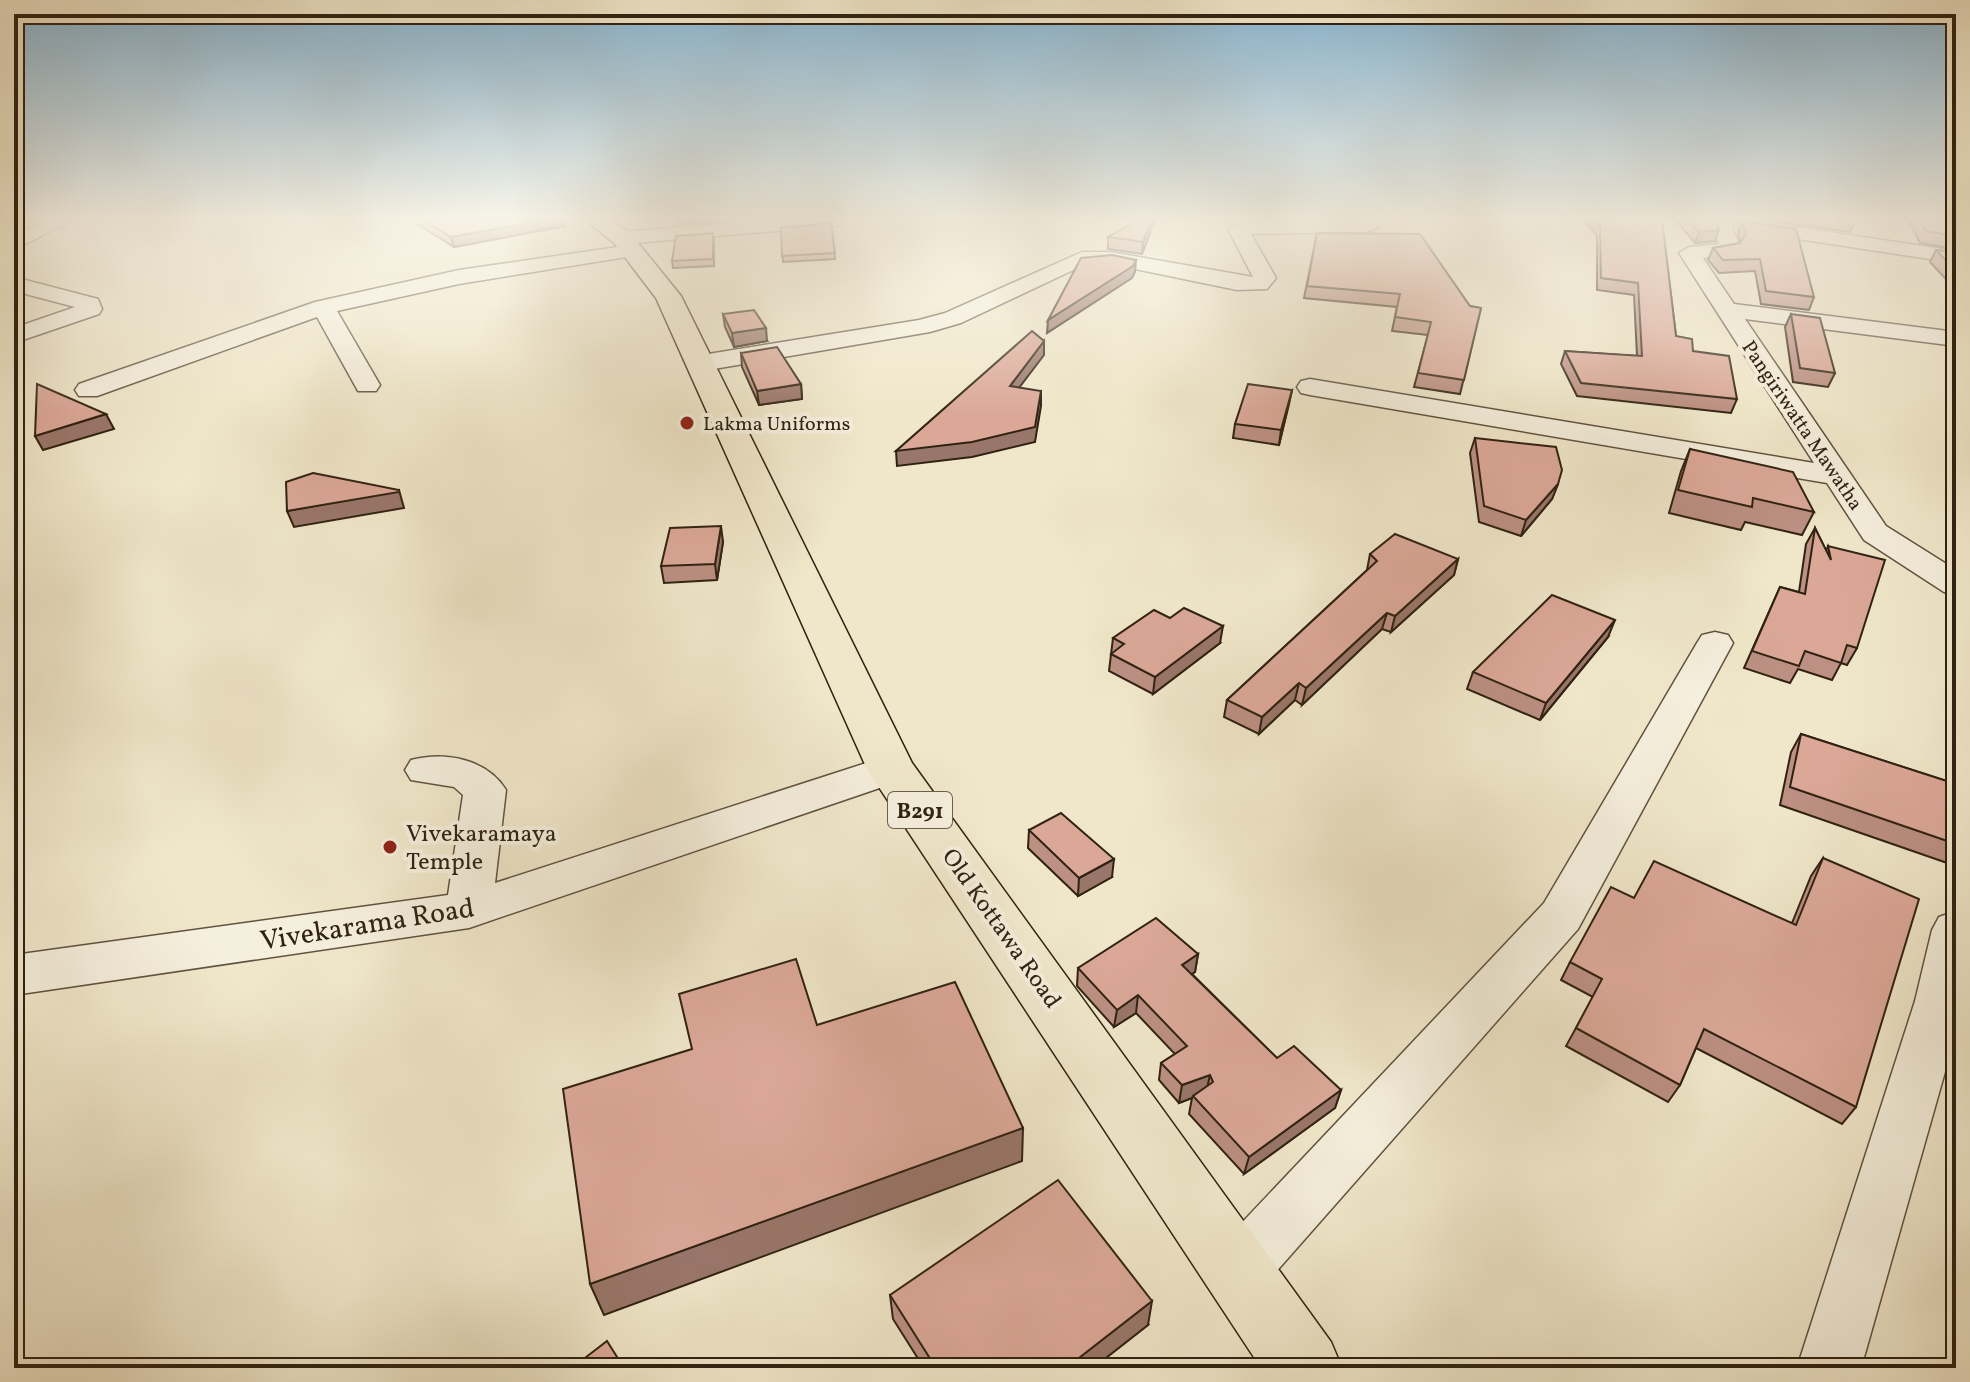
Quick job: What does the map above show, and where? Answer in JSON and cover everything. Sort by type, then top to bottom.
[{"type":"main road","name":"Old Kottawa Road","points":[[658,284],[668,296],[702,363],[891,769],[1305,1368]]},
{"type":"street","points":[[14,336],[91,309],[90,304],[16,284]]},
{"type":"street","points":[[88,390],[323,307],[425,284]]},
{"type":"street","points":[[702,363],[922,327],[953,318],[1025,284]]},
{"type":"street","name":"Pangiriwatta Mawatha","points":[[1709,284],[1875,533],[1956,585]]},
{"type":"street","points":[[323,307],[367,385]]},
{"type":"street","points":[[1725,310],[1956,339]]},
{"type":"street","points":[[1310,387],[1839,476]]},
{"type":"street","points":[[1239,1269],[1561,916],[1715,643]]},
{"type":"street","name":"Vivekarama Road","points":[[14,975],[469,910],[891,769]]},
{"type":"street","points":[[426,770],[465,774],[485,790],[469,910]]},
{"type":"street","points":[[1829,1368],[1948,1005],[1956,930]]},
{"type":"building","points":[[1067,284],[1104,284],[1048,320]]},
{"type":"building","points":[[1455,284],[1470,306],[1481,308],[1464,380],[1418,373],[1431,322],[1395,317],[1400,294],[1307,286]]},
{"type":"building","points":[[1638,284],[1670,284],[1676,336],[1692,339],[1693,351],[1729,356],[1737,399],[1581,383],[1565,351],[1642,356]]},
{"type":"building","points":[[1765,284],[1811,284],[1814,297],[1766,291]]},
{"type":"building","points":[[754,310],[766,328],[732,333],[723,314]]},
{"type":"building","points":[[1791,314],[1820,318],[1835,373],[1800,368]]},
{"type":"building","points":[[1032,331],[1044,341],[1010,386],[1041,391],[1035,427],[972,442],[896,451]]},
{"type":"building","points":[[777,347],[801,384],[757,391],[741,353]]},
{"type":"building","points":[[37,384],[106,414],[35,436]]},
{"type":"building","points":[[1248,384],[1292,390],[1281,430],[1235,424]]},
{"type":"building","points":[[1475,438],[1556,447],[1562,470],[1558,484],[1526,520],[1484,506]]},
{"type":"building","points":[[1690,449],[1793,472],[1814,512],[1753,498],[1752,507],[1678,490]]},
{"type":"building","points":[[313,473],[399,492],[287,511],[286,482]]},
{"type":"building","points":[[721,526],[715,564],[661,566],[670,528]]},
{"type":"building","points":[[1815,528],[1831,560],[1828,546],[1885,560],[1857,648],[1847,645],[1841,663],[1805,651],[1799,666],[1752,651],[1780,587],[1805,594]]},
{"type":"building","points":[[1395,534],[1458,559],[1395,616],[1387,613],[1306,688],[1299,683],[1262,717],[1227,700],[1377,561],[1370,554]]},
{"type":"building","points":[[1552,595],[1615,620],[1546,703],[1473,672]]},
{"type":"building","points":[[1184,608],[1223,626],[1155,677],[1111,654],[1124,644],[1113,638],[1154,610],[1170,618]]},
{"type":"building","points":[[1801,734],[1956,784],[1956,844],[1790,787]]},
{"type":"building","points":[[1061,813],[1114,859],[1079,878],[1029,830]]},
{"type":"building","points":[[1823,858],[1919,899],[1856,1107],[1704,1029],[1680,1085],[1576,1028],[1602,979],[1570,962],[1611,887],[1634,898],[1654,861],[1796,925]]},
{"type":"building","points":[[1156,918],[1198,954],[1182,965],[1277,1058],[1294,1046],[1341,1090],[1249,1157],[1193,1096],[1213,1082],[1210,1075],[1182,1085],[1161,1063],[1187,1046],[1138,995],[1117,1010],[1078,968]]},
{"type":"building","points":[[796,959],[817,1025],[955,982],[1023,1128],[590,1284],[563,1089],[692,1049],[679,994]]},
{"type":"building","points":[[1058,1180],[1152,1301],[1066,1368],[936,1368],[890,1295]]},
{"type":"building","points":[[607,1341],[624,1368],[572,1368]]},
{"type":"place","name":"Lakma Uniforms","points":[[687,423]]},
{"type":"place","name":"Vivekaramaya Temple","points":[[390,847]]}]
